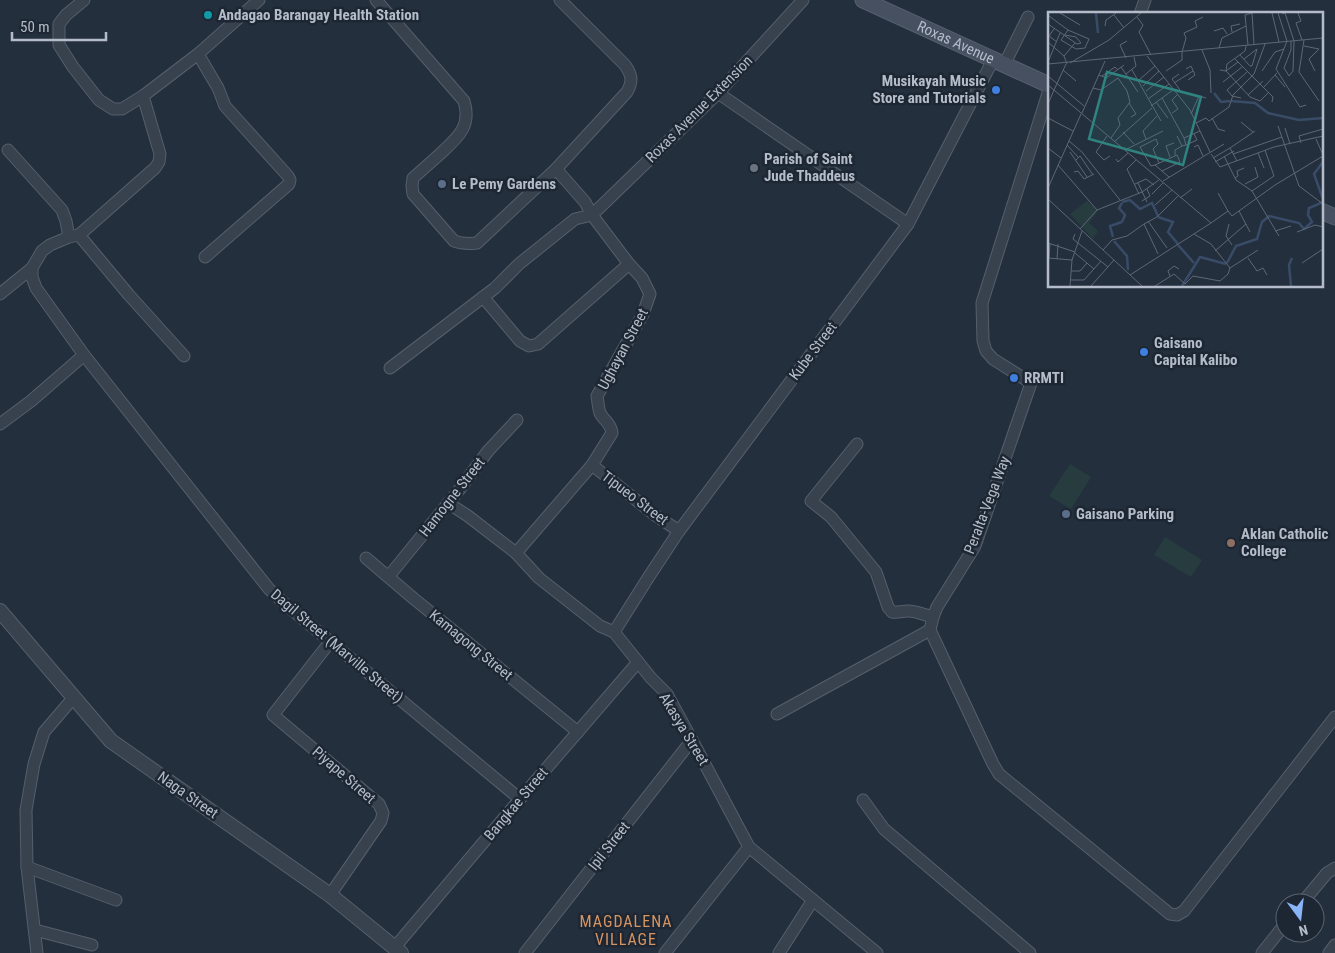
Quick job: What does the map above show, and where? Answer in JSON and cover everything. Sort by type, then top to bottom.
[{"type":"main road","name":"Roxas Avenue","points":[[863,0],[1048,85]]},
{"type":"main road","points":[[1322,211],[1335,217]]},
{"type":"street","points":[[84,0],[66,15],[59,24],[59,45],[98,100],[113,109],[122,109],[143,96],[198,54],[259,0]]},
{"type":"street","points":[[376,0],[464,101],[466,122],[459,136],[413,178],[412,186],[413,194],[454,241],[461,244],[477,242],[556,169],[627,92],[631,85],[632,78],[625,65],[560,0]]},
{"type":"street","name":"Roxas Avenue Extension","points":[[592,215],[718,93],[804,0]]},
{"type":"street","points":[[1141,12],[1145,0]]},
{"type":"street","name":"Kube Street","points":[[614,632],[679,531],[908,224],[998,62],[1028,17]]},
{"type":"street","points":[[198,54],[218,88],[225,106],[290,180],[289,184],[206,257]]},
{"type":"street","points":[[718,93],[908,224]]},
{"type":"street","name":"Peralta-Vega Way","points":[[930,630],[937,607],[975,546],[1031,383],[993,359],[986,351],[983,341],[982,303],[1048,93]]},
{"type":"street","points":[[0,294],[32,268],[42,251],[50,245],[74,236],[160,162],[160,154],[143,96]]},
{"type":"street","points":[[8,150],[62,210],[74,236],[184,356]]},
{"type":"street","name":"Ughayan Street","points":[[516,553],[592,465],[612,433],[610,424],[601,414],[598,406],[598,396],[643,314],[650,294],[642,278],[592,215],[585,202],[556,169]]},
{"type":"street","points":[[390,368],[484,297],[519,264],[575,219],[592,215]]},
{"type":"street","points":[[484,297],[520,341],[529,346],[538,344],[629,264]]},
{"type":"street","name":"Dagil Street (Marville Street)","points":[[32,268],[32,277],[36,288],[84,355],[269,589],[330,642],[520,799]]},
{"type":"street","points":[[0,424],[31,401],[84,355]]},
{"type":"street","name":"Hamogne Street","points":[[389,576],[488,451],[517,420]]},
{"type":"street","points":[[857,444],[811,501],[831,517],[876,572],[888,607],[892,612],[898,613],[907,610],[933,617]]},
{"type":"street","name":"Tipueo Street","points":[[592,465],[655,515],[679,531]]},
{"type":"street","name":"Akasya Street","points":[[448,503],[516,553],[539,578],[600,626],[614,632],[666,694],[749,847],[877,953]]},
{"type":"street","name":"Kamagong Street","points":[[366,558],[578,732]]},
{"type":"street","name":"Naga Street","points":[[0,611],[111,741],[330,895],[398,950]]},
{"type":"street","points":[[777,714],[930,630],[999,774],[1170,914],[1177,915],[1184,910],[1335,717]]},
{"type":"street","name":"Piyape Street","points":[[330,642],[273,715],[379,804],[383,813],[381,821],[330,895]]},
{"type":"street","name":"Bangkae Street","points":[[398,950],[520,799],[638,662]]},
{"type":"street","points":[[37,953],[27,866],[26,810],[34,764],[44,732],[74,697]]},
{"type":"street","name":"Ipil Street","points":[[525,953],[692,740]]},
{"type":"street","points":[[863,800],[884,829],[1030,953]]},
{"type":"street","points":[[665,953],[749,847]]},
{"type":"street","points":[[27,866],[116,900]]},
{"type":"street","points":[[1310,893],[1327,873],[1335,868]]},
{"type":"street","points":[[779,953],[814,900]]},
{"type":"street","points":[[35,930],[92,945]]},
{"type":"street","points":[[1262,953],[1275,937]]},
{"type":"street","points":[[1329,953],[1335,945]]},
{"type":"green space","points":[[1070,464],[1091,477],[1071,509],[1049,496]]},
{"type":"green space","points":[[1165,537],[1202,560],[1191,577],[1154,555]]},
{"type":"place","name":"Andagao Barangay Health Station","points":[[208,15]]},
{"type":"place","name":"Musikayah Music Store and Tutorials","points":[[996,90]]},
{"type":"place","name":"Parish of Saint Jude Thaddeus","points":[[754,168]]},
{"type":"place","name":"Le Pemy Gardens","points":[[442,184]]},
{"type":"place","name":"Gaisano Capital Kalibo","points":[[1144,352]]},
{"type":"place","name":"RRMTI","points":[[1014,378]]},
{"type":"place","name":"Gaisano Parking","points":[[1066,514]]},
{"type":"place","name":"Aklan Catholic College","points":[[1231,543]]},
{"type":"district","name":"MAGDALENA VILLAGE","points":[[626,930]]}]
